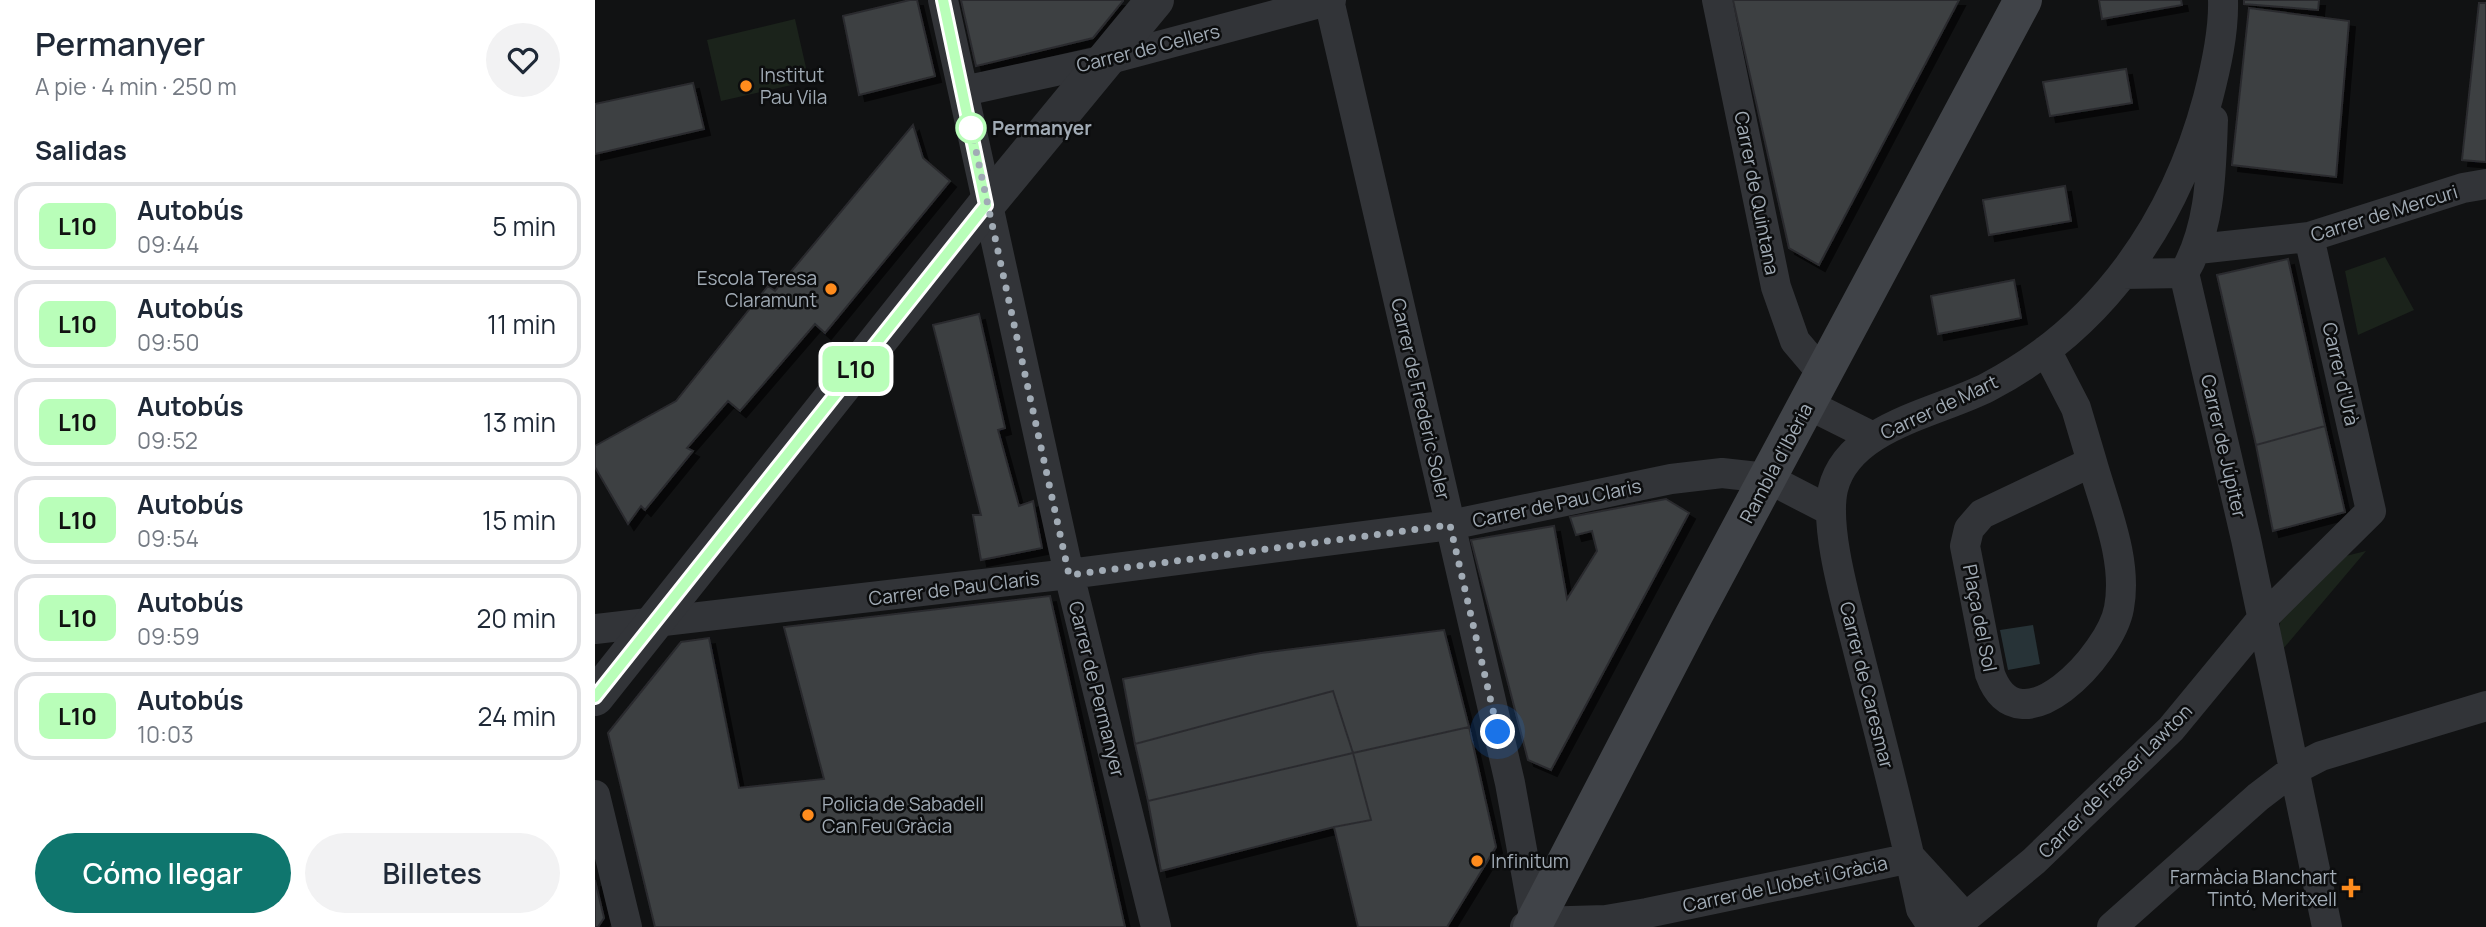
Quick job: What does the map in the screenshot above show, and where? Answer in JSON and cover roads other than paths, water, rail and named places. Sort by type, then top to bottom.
[{"type":"main road","name":"Rambla d'Ibèria","points":[[1531,925],[2023,0]]},
{"type":"street","name":"Carrer de Permanyer","points":[[943,0],[1069,575],[1156,927]]},
{"type":"street","points":[[595,697],[986,205],[1155,0]]},
{"type":"street","name":"Carrer de Cellers","points":[[964,91],[1106,60],[1330,0]]},
{"type":"street","name":"Carrer de Frederic Soler","points":[[1330,0],[1510,783],[1531,925]]},
{"type":"street","name":"Carrer de Quintana","points":[[1717,0],[1776,287],[1815,389]]},
{"type":"street","name":"Carrer de Mart","points":[[2191,261],[2210,184],[2215,70],[2223,0]]},
{"type":"street","name":"Carrer de Mart","points":[[1831,511],[1839,472],[1860,444],[1988,387],[2046,350],[2099,301],[2123,274],[2160,223],[2177,189],[2196,142],[2215,70]]},
{"type":"street","name":"Carrer de Mercuri","points":[[2191,261],[2309,237],[2463,188],[2486,184]]},
{"type":"street","name":"Carrer d'Urà","points":[[2309,237],[2371,511]]},
{"type":"street","points":[[2123,274],[2191,261]]},
{"type":"street","name":"Carrer de Júpiter","points":[[2191,261],[2261,620]]},
{"type":"street","name":"Plaça del Sol","points":[[2046,350],[2076,408],[2092,462],[2117,551],[2123,584],[2119,611],[2109,637],[2095,658],[2050,697],[2032,705],[2013,702],[1996,691],[1990,674],[1965,546],[1969,529],[1982,514],[2092,462]]},
{"type":"street","points":[[1815,389],[1873,437]]},
{"type":"street","name":"Carrer de Pau Claris","points":[[595,629],[1069,575],[1450,525],[1671,479],[1722,473],[1767,478]]},
{"type":"street","points":[[1767,478],[1831,511]]},
{"type":"street","name":"Carrer de Caresmar","points":[[1831,511],[1841,580],[1911,858],[1921,909],[1933,927]]},
{"type":"street","name":"Carrer de Fraser Lawton","points":[[1951,927],[2034,861],[2171,729],[2261,620],[2371,511]]},
{"type":"street","points":[[2261,620],[2327,927]]},
{"type":"street","points":[[2112,927],[2258,797],[2292,771],[2321,756],[2486,706]]},
{"type":"street","points":[[595,795],[627,927]]},
{"type":"street","name":"Carrer de Caresmar","points":[[1911,858],[1955,906],[1951,927]]},
{"type":"street","name":"Carrer de Llobet i Gràcia","points":[[1531,925],[1606,920],[1911,858]]},
{"type":"place","name":"Institut Pau Vila","points":[[746,86]]},
{"type":"place","name":"Permanyer","points":[[971,128]]},
{"type":"place","name":"Escola Teresa Claramunt","points":[[831,289]]},
{"type":"place","name":"Policia de Sabadell Can Feu Gràcia","points":[[808,815]]},
{"type":"place","name":"Infinitum","points":[[1477,861]]},
{"type":"place","name":"Farmàcia Blanchart Tintó, Meritxell","points":[[2351,888]]}]
